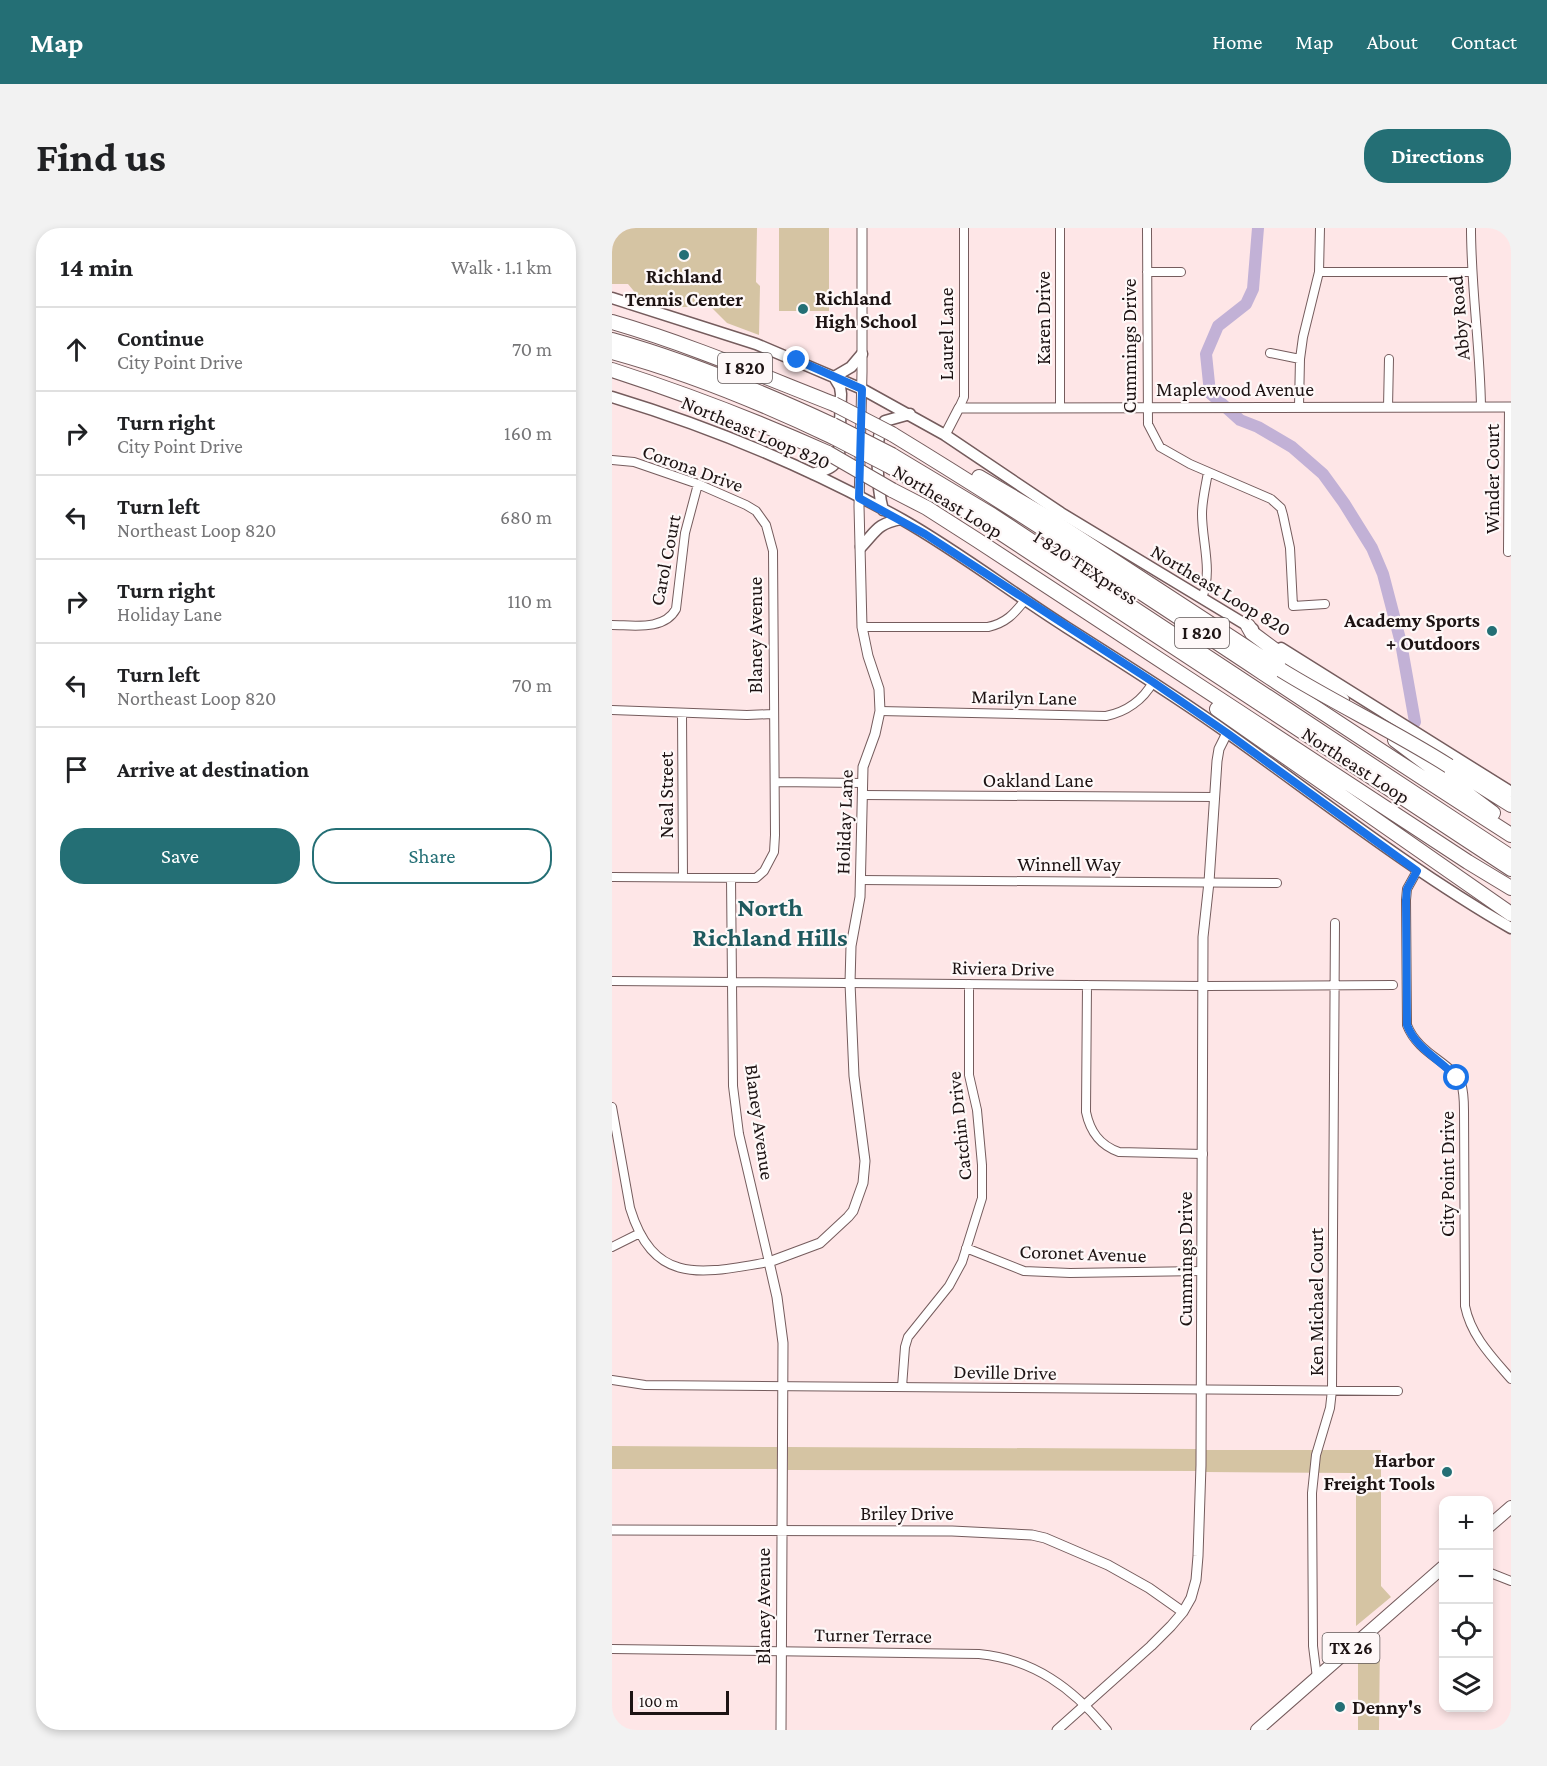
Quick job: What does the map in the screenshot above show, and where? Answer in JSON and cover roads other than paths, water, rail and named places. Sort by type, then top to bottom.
[{"type":"highway","points":[[612,314],[633,321],[656,335]]},
{"type":"highway","name":"Northeast Loop","points":[[612,322],[656,335],[735,364],[834,404],[892,434],[1012,507],[1511,835]]},
{"type":"highway","name":"I 820 TEXpress","points":[[612,340],[749,387],[992,515],[1511,857]]},
{"type":"highway","name":"I 820 TEXpress","points":[[612,352],[690,376],[833,431]]},
{"type":"highway","name":"Northeast Loop","points":[[612,370],[752,419],[828,453],[927,508],[1467,862],[1511,888]]},
{"type":"highway","points":[[612,380],[680,402],[702,400]]},
{"type":"highway","points":[[892,434],[901,434],[1008,493],[1281,670],[1315,691],[1449,760],[1511,805]]},
{"type":"highway","name":"I 820 TEXpress","points":[[891,461],[1511,869]]},
{"type":"highway","points":[[1248,626],[1252,633],[1511,827]]},
{"type":"highway","points":[[1202,688],[1213,706],[1511,914]]},
{"type":"main road","name":"Northeast Loop 820","points":[[612,298],[756,344],[862,389],[910,414],[1061,513],[1248,626],[1402,724],[1449,760],[1511,792]]},
{"type":"main road","points":[[813,474],[836,465],[839,458],[841,394],[834,377],[851,367],[862,354]]},
{"type":"main road","name":"Northeast Loop 820","points":[[612,397],[728,436],[813,474],[901,519],[1153,682],[1417,871],[1511,928]]},
{"type":"main road","points":[[883,510],[879,496],[879,430],[885,421],[910,414]]},
{"type":"main road","points":[[861,547],[880,525],[901,519]]},
{"type":"main road","points":[[1493,1523],[1511,1507]]},
{"type":"main road","name":"TX 26","points":[[1257,1730],[1439,1571]]},
{"type":"street","name":"Holiday Lane","points":[[769,1262],[820,1243],[833,1233],[853,1211],[863,1183],[865,1161],[854,1076],[850,983],[851,946],[858,912],[863,767],[875,734],[880,711],[879,689],[871,669],[862,627],[859,498],[862,389],[861,228]]},
{"type":"street","name":"Laurel Lane","points":[[945,435],[964,397],[964,228]]},
{"type":"street","name":"Karen Drive","points":[[1060,228],[1060,408]]},
{"type":"street","name":"Cummings Drive","points":[[1147,228],[1148,424],[1160,447],[1190,464],[1271,499],[1281,508],[1290,548],[1293,606],[1325,604]]},
{"type":"street","points":[[1299,406],[1300,359],[1319,272],[1320,228]]},
{"type":"street","name":"Abby Road","points":[[1471,228],[1471,272],[1480,366],[1481,406]]},
{"type":"street","points":[[1147,272],[1181,272]]},
{"type":"street","points":[[1319,272],[1471,272]]},
{"type":"street","points":[[1270,352],[1300,359]]},
{"type":"street","points":[[1388,407],[1389,359]]},
{"type":"street","name":"Maplewood Avenue","points":[[958,408],[1510,407]]},
{"type":"street","name":"Winder Court","points":[[1508,552],[1510,407]]},
{"type":"street","name":"Corona Drive","points":[[612,460],[634,462],[698,484],[756,511],[766,525],[773,547]]},
{"type":"street","points":[[1202,598],[1207,581],[1202,514],[1208,471]]},
{"type":"street","name":"Carol Court","points":[[612,625],[658,624],[669,619],[673,614],[676,609],[685,533],[698,484]]},
{"type":"street","name":"Blaney Avenue","points":[[773,547],[774,852],[764,871],[756,878],[731,878],[732,1072],[739,1134],[769,1262],[783,1343],[781,1730]]},
{"type":"street","points":[[862,627],[988,627],[999,625],[1010,619],[1025,600]]},
{"type":"street","name":"Marilyn Lane","points":[[880,711],[1106,716],[1123,711],[1140,699],[1147,693],[1153,682]]},
{"type":"street","points":[[612,710],[773,714]]},
{"type":"street","name":"Neal Street","points":[[682,713],[683,877]]},
{"type":"street","name":"Cummings Drive","points":[[1057,1730],[1152,1646],[1183,1612],[1191,1598],[1196,1580],[1202,1390],[1205,913],[1219,749],[1227,733]]},
{"type":"street","points":[[775,782],[862,783]]},
{"type":"street","name":"Oakland Lane","points":[[862,795],[1215,797]]},
{"type":"street","name":"City Point Drive","points":[[1417,871],[1407,889],[1406,900],[1407,1025],[1410,1034],[1419,1045],[1453,1073],[1461,1084],[1464,1112],[1465,1306],[1470,1324],[1477,1337],[1511,1379]]},
{"type":"street","points":[[612,877],[731,878]]},
{"type":"street","name":"Winnell Way","points":[[860,880],[1277,883]]},
{"type":"street","name":"Ken Michael Court","points":[[1317,1678],[1313,1646],[1313,1484],[1316,1455],[1330,1408],[1332,1390],[1335,923]]},
{"type":"street","name":"Riviera Drive","points":[[612,981],[1203,986],[1393,985]]},
{"type":"street","name":"Catchin Drive","points":[[903,1387],[905,1347],[908,1337],[948,1286],[962,1262],[982,1198],[982,1165],[977,1110],[969,1074],[969,984]]},
{"type":"street","points":[[1087,985],[1086,1112],[1091,1129],[1098,1140],[1119,1152],[1203,1154]]},
{"type":"street","points":[[612,1107],[630,1208],[640,1233],[647,1244],[663,1260],[689,1271],[715,1271],[769,1262]]},
{"type":"street","points":[[612,1247],[640,1233]]},
{"type":"street","name":"Coronet Avenue","points":[[966,1248],[1024,1271],[1070,1273],[1202,1271]]},
{"type":"street","name":"Deville Drive","points":[[612,1380],[645,1385],[1398,1391]]},
{"type":"street","name":"Briley Drive","points":[[612,1530],[952,1531],[1032,1535],[1045,1538],[1108,1565],[1142,1584],[1183,1612]]},
{"type":"street","points":[[1493,1574],[1511,1581]]},
{"type":"street","name":"Turner Terrace","points":[[612,1649],[997,1656],[1020,1662],[1062,1686],[1107,1730]]},
{"type":"waterway","points":[[1258,228],[1253,289],[1246,304],[1218,326],[1206,354],[1210,393],[1240,420],[1258,427],[1292,447],[1323,474],[1344,503],[1372,548],[1383,574],[1401,643],[1415,722]]},
{"type":"place","name":"Richland Tennis Center","points":[[684,255]]},
{"type":"place","name":"Richland High School","points":[[803,309]]},
{"type":"place","name":"Academy Sports + Outdoors","points":[[1492,631]]},
{"type":"place","name":"Harbor Freight Tools","points":[[1447,1472]]},
{"type":"place","name":"Denny's","points":[[1340,1707]]},
{"type":"district","name":"North Richland Hills","points":[[770,922]]}]
